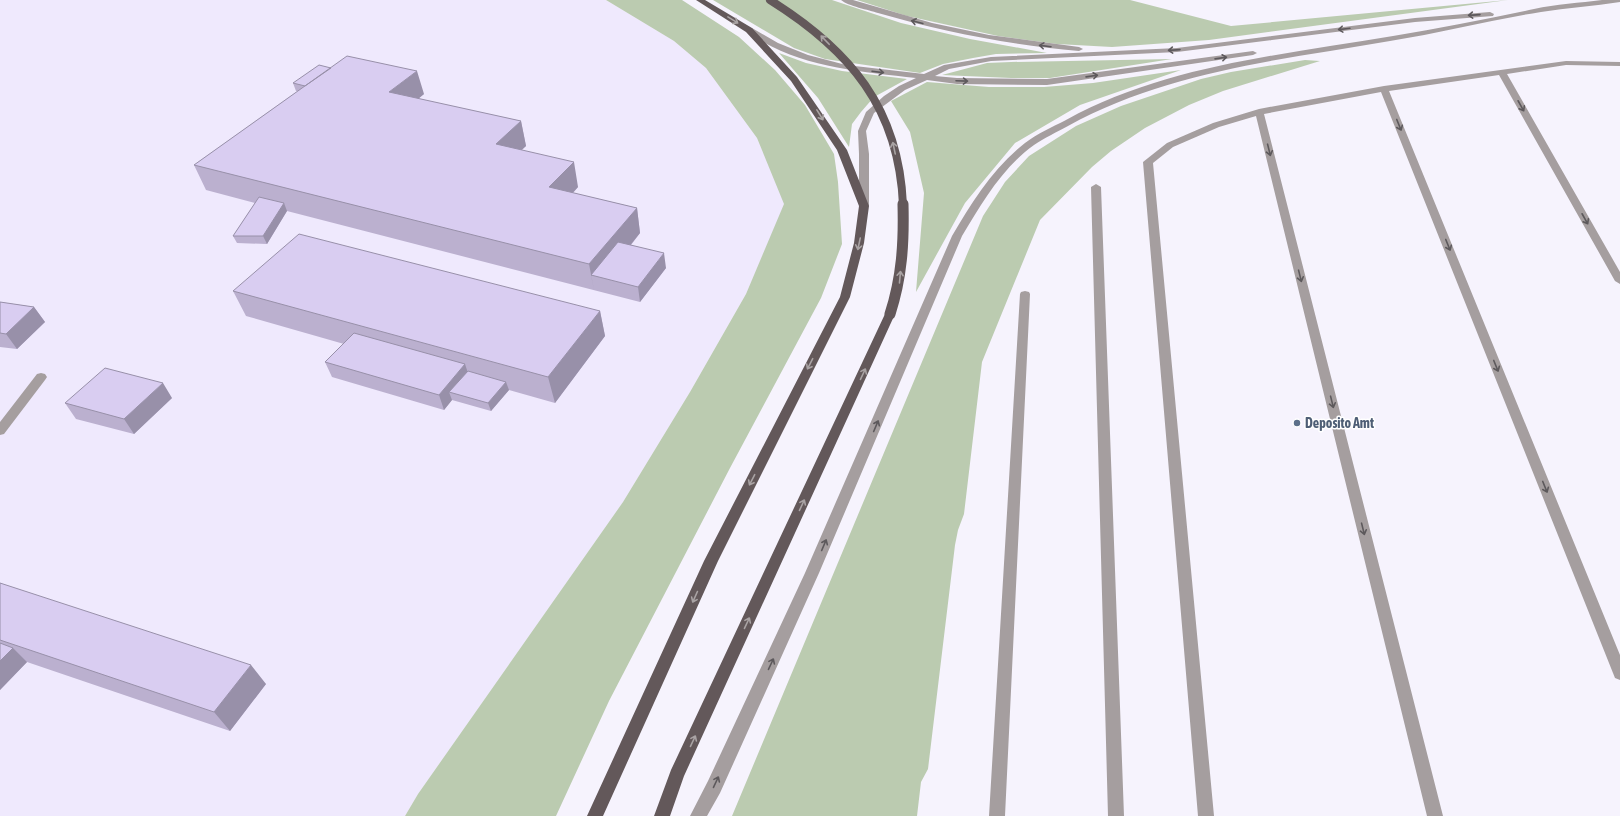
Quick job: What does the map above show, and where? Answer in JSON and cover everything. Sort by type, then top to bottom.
[{"type":"main road","points":[[595,816],[711,560],[845,297],[859,243],[864,206],[842,150],[813,104],[794,79],[749,30],[700,0]]},
{"type":"main road","points":[[662,816],[677,775],[890,314],[899,284],[903,212],[900,177],[892,137],[882,113],[853,70],[819,34],[790,12],[770,0]]},
{"type":"street","points":[[845,0],[898,17],[954,31],[1014,42],[1126,53]]},
{"type":"street","points":[[864,206],[864,154],[862,131],[870,112],[887,98],[923,77],[948,67],[991,59],[1177,50],[1415,20],[1541,10],[1620,0]]},
{"type":"street","points":[[698,816],[714,787],[812,573],[957,236],[982,194],[1005,167],[1026,147],[1069,120],[1134,93],[1190,74],[1226,66],[1434,32],[1541,10]]},
{"type":"street","points":[[749,30],[775,45],[804,57],[846,67],[964,81],[1048,82],[1307,46],[1434,32]]},
{"type":"street","points":[[1206,816],[1148,162],[1176,142],[1216,125],[1259,112],[1384,89],[1566,63],[1620,64]]},
{"type":"street","points":[[1502,72],[1620,281]]},
{"type":"street","points":[[1384,89],[1620,673]]},
{"type":"street","points":[[1259,112],[1435,816]]},
{"type":"street","points":[[1096,187],[1116,816]]},
{"type":"street","points":[[997,816],[1024,294]]},
{"type":"street","points":[[0,431],[41,377]]},
{"type":"shaded area","points":[[0,0],[606,0],[674,41],[706,68],[757,138],[785,204],[746,294],[690,392],[623,502],[418,794],[405,816],[0,816]]},
{"type":"green space","points":[[606,0],[682,0],[739,37],[775,70],[805,105],[834,154],[838,182],[842,244],[821,298],[730,468],[609,701],[556,816],[405,816],[418,794],[623,502],[690,392],[746,294],[784,204],[757,138],[706,68],[674,41]]},
{"type":"green space","points":[[713,0],[832,0],[901,23],[970,39],[1047,53],[996,54],[943,64],[920,73],[825,59],[794,48]]},
{"type":"green space","points":[[857,0],[1130,0],[1231,26],[1508,0],[1209,40],[1112,47],[1057,44],[998,36],[907,16]]},
{"type":"green space","points":[[779,53],[806,63],[842,71],[907,79],[874,97],[861,112],[852,124],[849,147],[818,98]]},
{"type":"green space","points":[[1172,59],[1050,78],[942,75],[987,63]]},
{"type":"green space","points":[[1305,60],[1320,61],[1223,91],[1189,105],[1145,128],[1111,151],[1092,167],[1040,220],[982,362],[964,514],[958,530],[955,545],[928,769],[921,782],[917,816],[732,816],[983,216],[1005,182],[1029,156],[1076,126],[1121,106],[1201,79],[1231,72]]},
{"type":"green space","points":[[1181,70],[1080,105],[1015,143],[965,203],[916,292],[924,193],[910,132],[891,101],[927,82],[989,87],[1044,87],[1093,83]]},
{"type":"building","points":[[347,56],[417,71],[389,92],[521,121],[496,144],[574,162],[549,187],[637,208],[589,264],[194,165]]},
{"type":"building","points":[[319,65],[331,68],[305,86],[293,83]]},
{"type":"building","points":[[259,197],[284,203],[263,236],[233,236]]},
{"type":"building","points":[[299,234],[600,311],[548,377],[233,291]]},
{"type":"building","points":[[618,242],[664,253],[638,287],[591,275]]},
{"type":"building","points":[[0,302],[34,307],[6,334],[0,333]]},
{"type":"building","points":[[354,333],[465,364],[439,395],[325,362]]},
{"type":"building","points":[[105,368],[163,383],[124,419],[65,403]]},
{"type":"building","points":[[468,371],[506,382],[488,403],[449,392]]},
{"type":"building","points":[[0,583],[251,665],[214,712],[0,640]]},
{"type":"building","points":[[0,643],[13,648],[0,661]]},
{"type":"place","name":"Deposito Amt","points":[[1297,423]]}]
